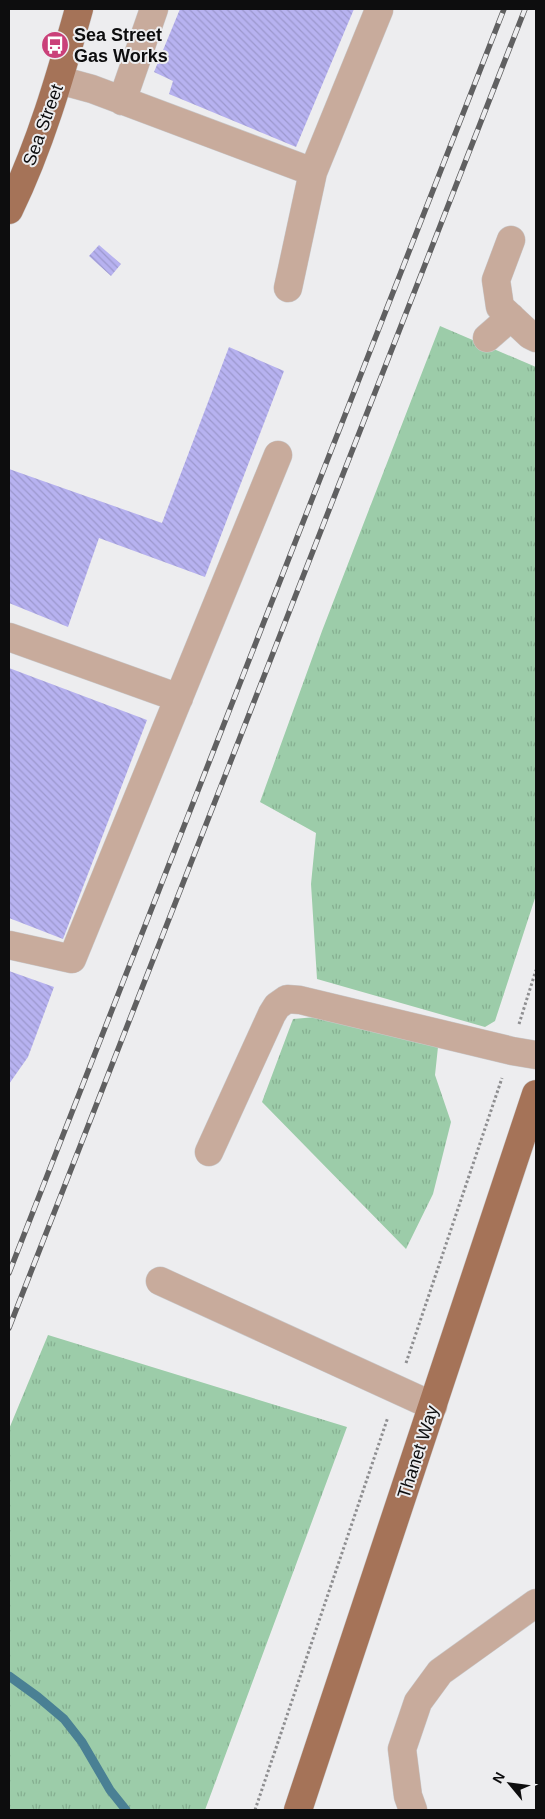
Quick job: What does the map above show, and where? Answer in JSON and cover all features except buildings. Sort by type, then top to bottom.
[{"type":"main road","name":"Sea Street","points":[[9,210],[15,181],[59,80],[79,9]]},
{"type":"main road","name":"Thanet Way","points":[[298,1810],[536,1094]]},
{"type":"street","points":[[122,101],[154,9]]},
{"type":"street","points":[[288,288],[313,172],[379,10]]},
{"type":"street","points":[[59,80],[92,89],[313,172]]},
{"type":"street","points":[[511,240],[496,280],[500,307],[530,335],[536,338]]},
{"type":"street","points":[[487,338],[511,317]]},
{"type":"street","points":[[9,946],[72,959],[278,455]]},
{"type":"street","points":[[9,638],[179,698]]},
{"type":"street","points":[[209,1152],[272,1014],[277,1006],[287,999],[300,1000],[536,1056]]},
{"type":"street","points":[[160,1281],[433,1406]]},
{"type":"street","points":[[411,1803],[402,1749],[418,1702],[440,1672],[536,1603]]},
{"type":"green space","points":[[440,326],[536,367],[536,895],[495,1021],[485,1027],[317,979],[311,884],[316,833],[260,802],[322,631]]},
{"type":"green space","points":[[316,1017],[438,1047],[435,1075],[451,1122],[433,1194],[406,1249],[262,1102],[293,1019]]},
{"type":"green space","points":[[48,1335],[347,1427],[205,1810],[9,1810],[9,1429]]},
{"type":"waterway","points":[[9,1676],[64,1719],[82,1742],[110,1790],[126,1810]]},
{"type":"railway","points":[[9,1273],[504,9]]},
{"type":"railway","points":[[9,1328],[525,9]]},
{"type":"place","name":"Sea Street Gas Works","points":[[55,45]]}]
